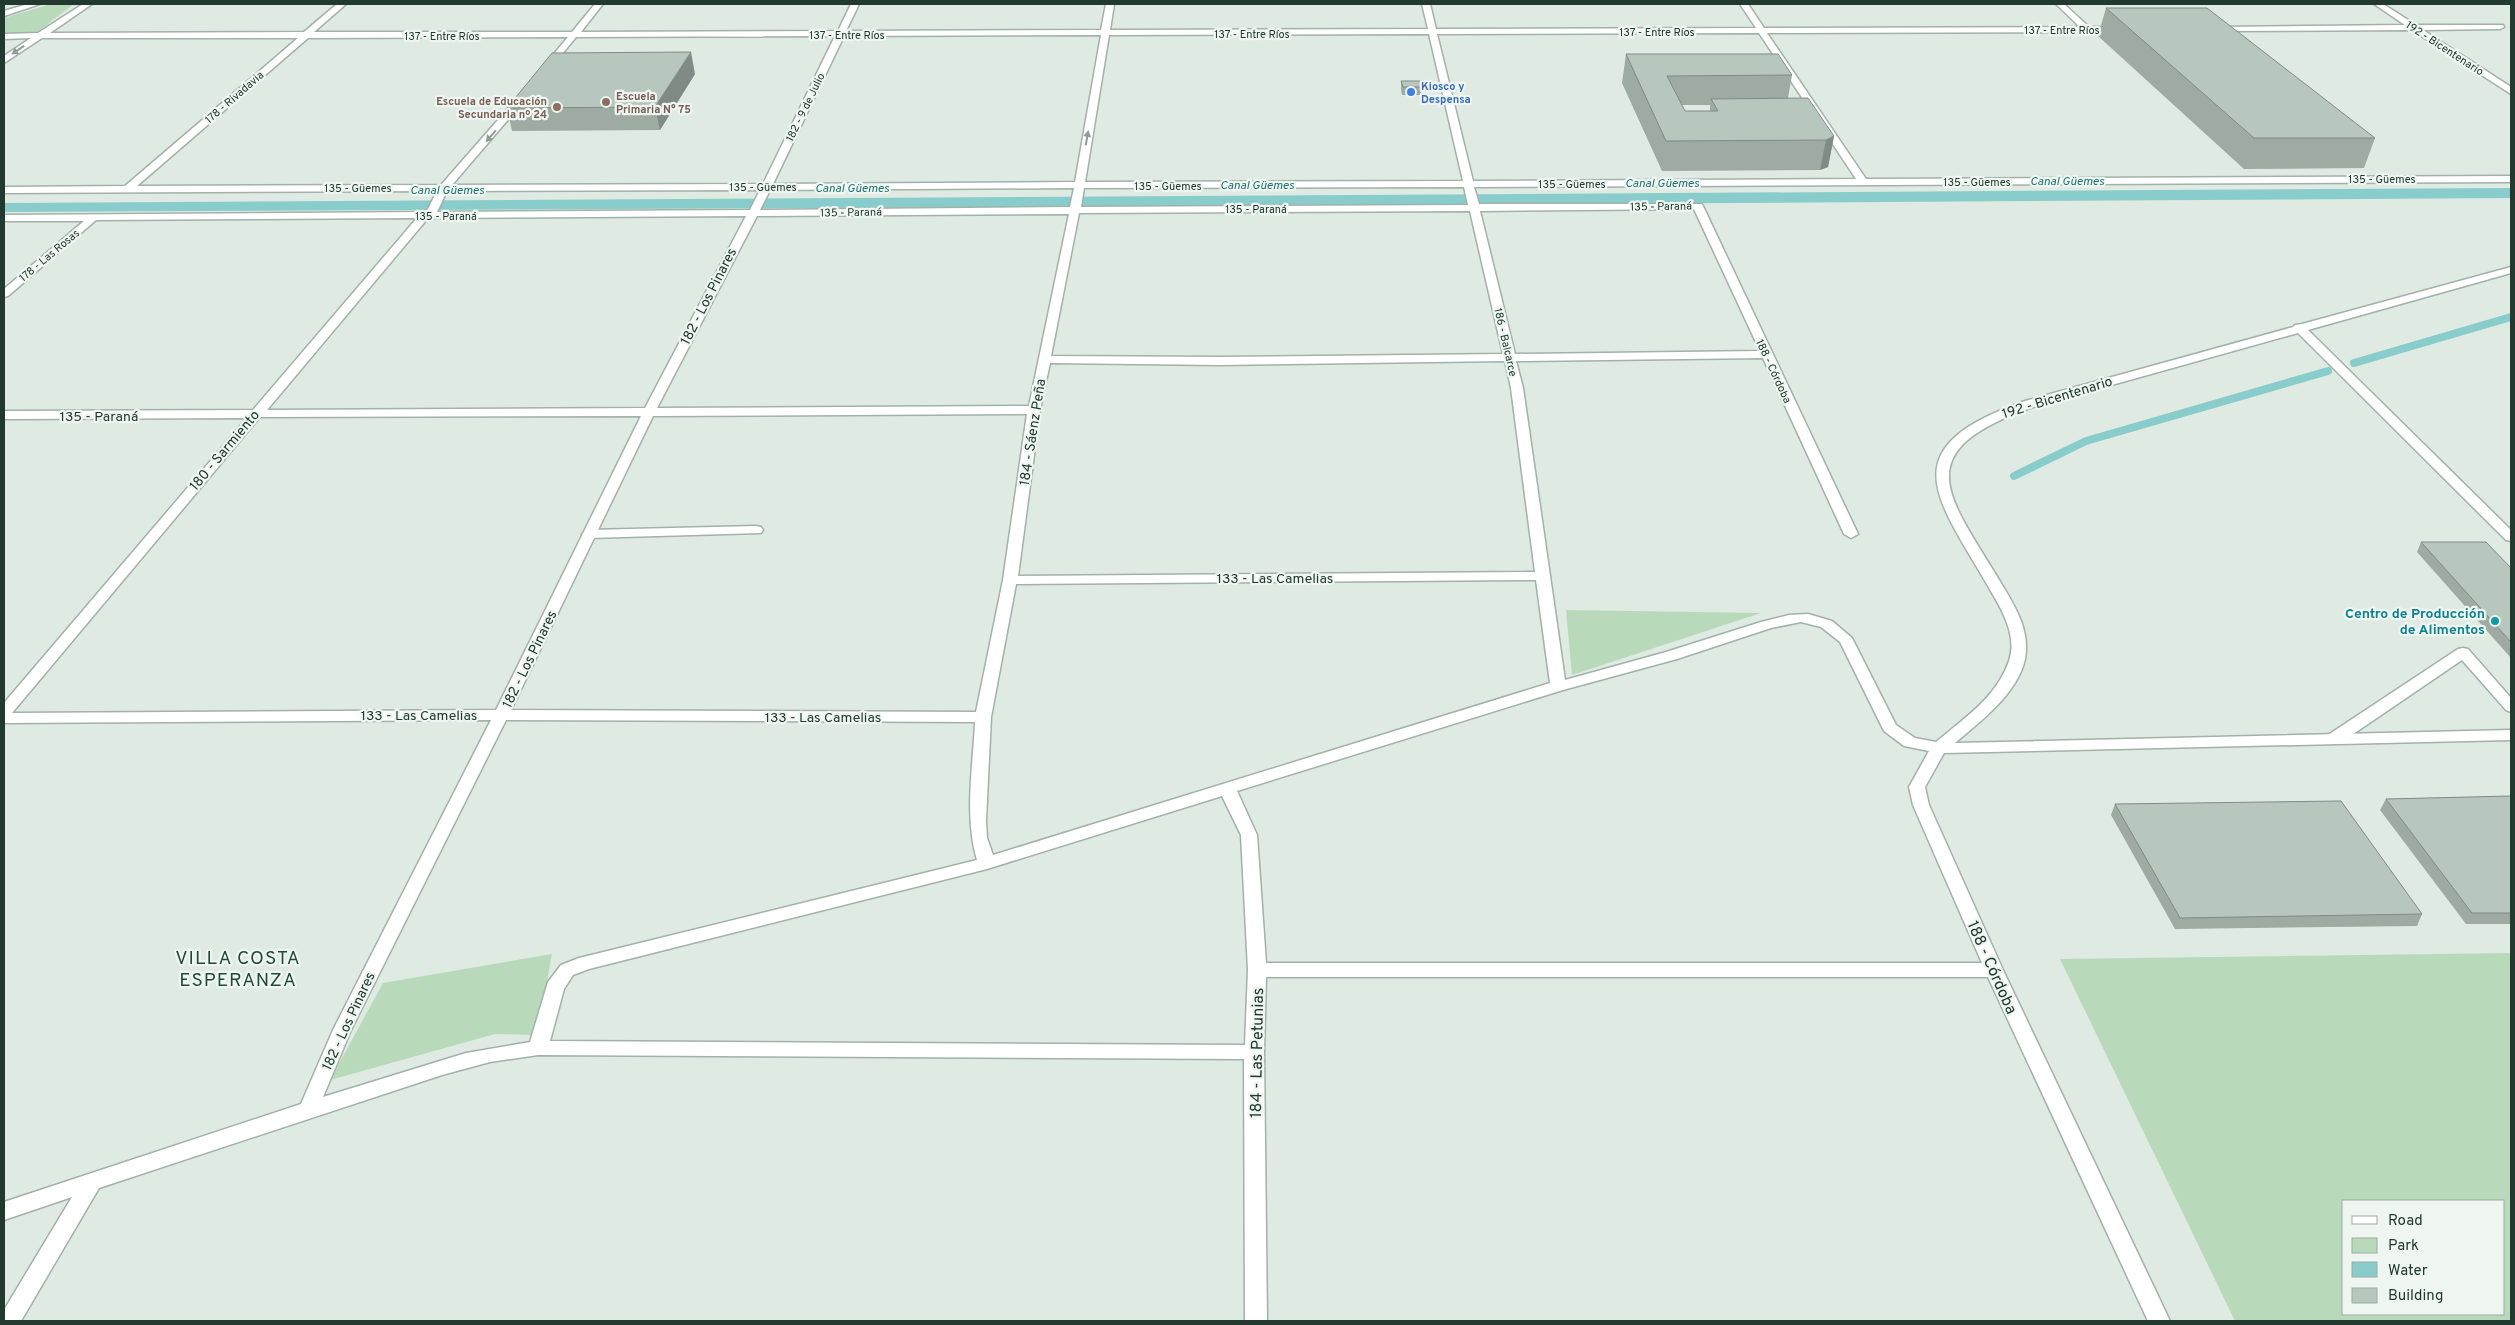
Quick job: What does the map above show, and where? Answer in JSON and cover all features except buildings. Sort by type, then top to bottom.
[{"type":"street","points":[[4,14],[36,4]]},
{"type":"street","points":[[4,60],[88,4]]},
{"type":"street","name":"178 - Rivadavia","points":[[127,190],[342,4]]},
{"type":"street","points":[[539,76],[599,4]]},
{"type":"street","name":"182 - 9 de Julio","points":[[752,212],[766,189],[855,4]]},
{"type":"street","name":"184 - Sáenz Peña","points":[[987,862],[979,838],[978,822],[983,718],[1010,580],[1034,410],[1077,199],[1110,4]]},
{"type":"street","name":"186 - Balcarce","points":[[1426,4],[1471,187],[1517,388],[1541,576],[1558,686]]},
{"type":"street","points":[[1744,4],[1863,182]]},
{"type":"street","points":[[2060,4],[2088,30]]},
{"type":"street","name":"192 - Bicentenario","points":[[2378,4],[2511,91]]},
{"type":"street","points":[[2207,29],[2500,27]]},
{"type":"street","name":"137 - Entre Ríos","points":[[4,36],[574,36],[2128,29]]},
{"type":"street","name":"180 - Sarmiento","points":[[4,713],[254,415],[428,214],[443,192],[528,90]]},
{"type":"street","name":"135 - Güemes","points":[[4,190],[443,192],[766,189],[1077,199],[1471,187],[1863,182],[2511,179]]},
{"type":"street","name":"135 - Paraná","points":[[4,218],[752,212],[1077,199],[1475,205],[1698,206]]},
{"type":"street","name":"188 - Córdoba","points":[[1698,206],[1851,534]]},
{"type":"street","name":"182 - Los Pinares","points":[[308,1110],[342,1030],[501,715],[649,412],[752,212]]},
{"type":"street","name":"178 - Las Rosas","points":[[4,294],[94,217]]},
{"type":"street","name":"192 - Bicentenario","points":[[1939,748],[1987,707],[2005,685],[2017,660],[2018,636],[2011,613],[1949,506],[1943,486],[1942,469],[1959,438],[1976,426],[2029,404],[2299,327],[2511,270]]},
{"type":"street","points":[[2299,327],[2511,537]]},
{"type":"street","points":[[1045,360],[1220,361],[1766,354]]},
{"type":"street","name":"135 - Paraná","points":[[4,416],[1034,410]]},
{"type":"street","points":[[589,534],[756,530]]},
{"type":"street","name":"133 - Las Camelias","points":[[1010,580],[1541,576]]},
{"type":"street","points":[[538,1048],[555,987],[567,970],[585,963],[987,862],[1228,790],[1558,686],[1627,670],[1770,625],[1800,618],[1814,619],[1840,632],[1847,641],[1890,728],[1910,742],[1939,748],[2511,735]]},
{"type":"street","points":[[2334,739],[2463,652],[2511,707]]},
{"type":"street","name":"133 - Las Camelias","points":[[4,718],[501,715],[983,718]]},
{"type":"street","name":"188 - Córdoba","points":[[1939,748],[1917,787],[1919,796],[1994,970],[2159,1321]]},
{"type":"street","name":"184 - Las Petunias","points":[[1228,790],[1248,835],[1257,970],[1254,1052],[1256,1321]]},
{"type":"street","points":[[1257,970],[1994,970]]},
{"type":"street","points":[[4,1211],[308,1110],[508,1050],[538,1048],[1254,1052]]},
{"type":"street","points":[[9,1321],[91,1183]]},
{"type":"green space","points":[[51,4],[74,4],[36,33],[4,33],[4,18]]},
{"type":"green space","points":[[1566,610],[1761,613],[1572,675]]},
{"type":"green space","points":[[2511,953],[2511,1321],[2235,1321],[2060,959]]},
{"type":"green space","points":[[552,954],[537,1035],[495,1034],[330,1080],[383,983]]},
{"type":"water","name":"Canal Güemes","points":[[2511,188],[2511,198],[4,212],[4,203]]},
{"type":"waterway","points":[[2354,363],[2511,317]]},
{"type":"waterway","points":[[2014,476],[2086,441],[2328,371]]},
{"type":"place","name":"Kiosco y Despensa","points":[[1411,92]]},
{"type":"place","name":"Escuela Primaria N° 75","points":[[606,102]]},
{"type":"place","name":"Escuela de Educación Secundaria nº 24","points":[[557,107]]},
{"type":"place","name":"Centro de Producción de Alimentos","points":[[2495,621]]},
{"type":"district","name":"VILLA COSTA ESPERANZA","points":[[238,968]]}]
